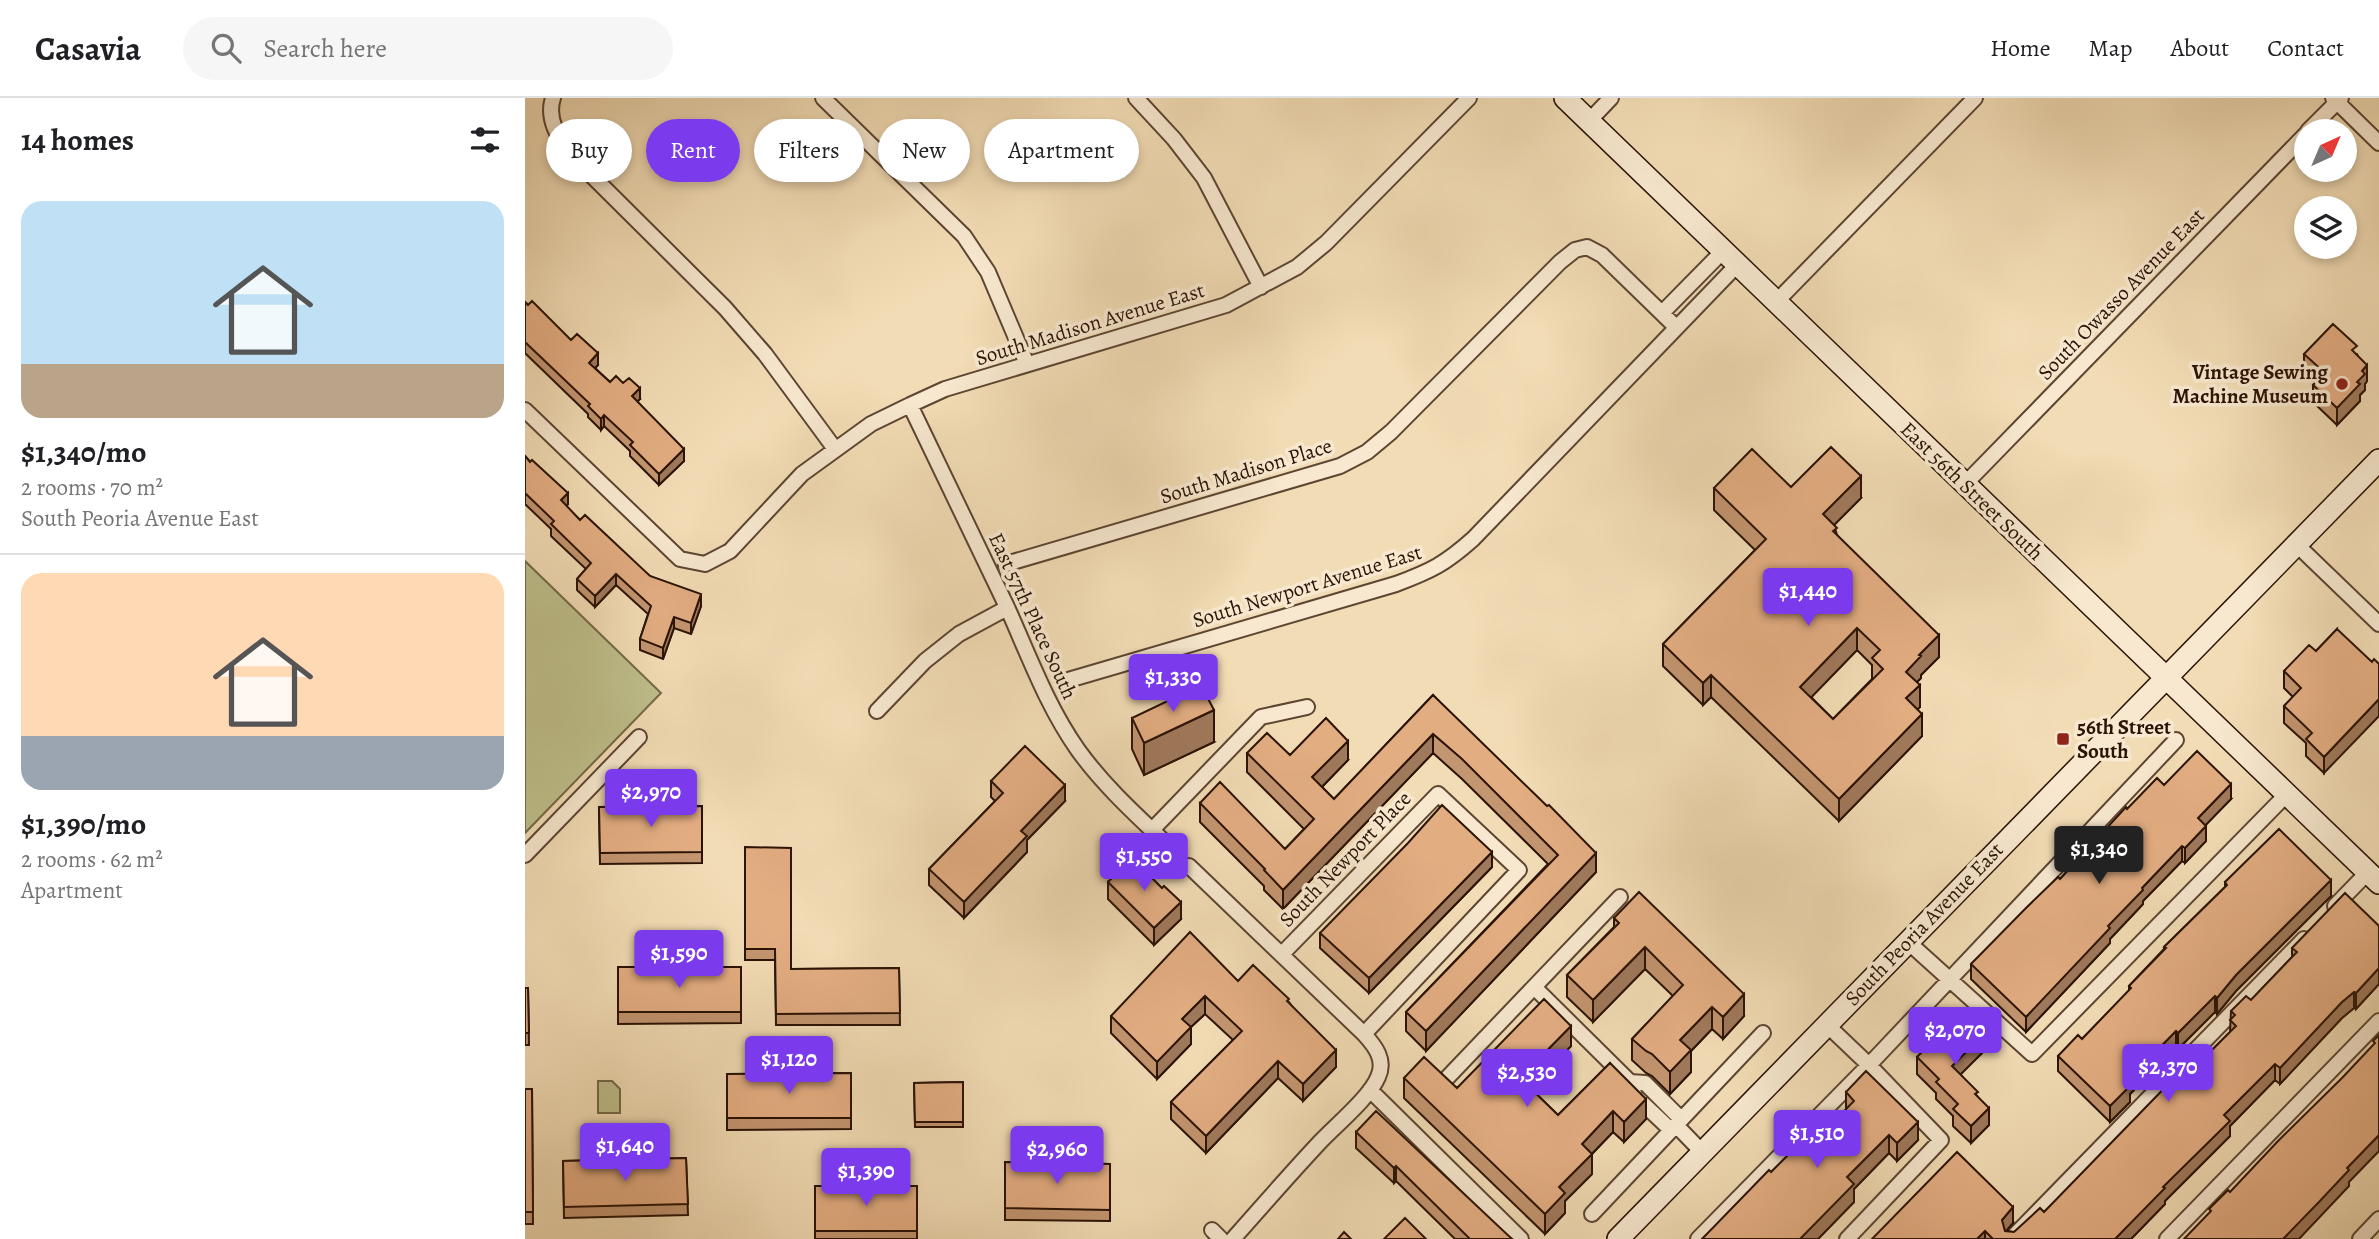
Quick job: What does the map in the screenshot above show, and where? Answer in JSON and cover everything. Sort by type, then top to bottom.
[{"type":"street","points":[[823,98],[964,236],[988,272],[1027,364]]},
{"type":"street","name":"South Madison Avenue East","points":[[525,410],[680,559],[705,564],[730,551],[792,483],[871,424],[945,389],[1226,305],[1297,267],[1326,243],[1469,98]]},
{"type":"street","name":"East 56th Street South","points":[[1565,98],[2374,878]]},
{"type":"street","points":[[1589,121],[1611,98]]},
{"type":"street","points":[[1776,302],[1975,98]]},
{"type":"street","points":[[2337,99],[2379,143]]},
{"type":"street","name":"South Owasso Avenue East","points":[[2319,119],[2337,99]]},
{"type":"street","points":[[1143,101],[1203,178],[1261,287]]},
{"type":"street","points":[[552,102],[558,137],[571,155],[726,308],[765,354],[835,449]]},
{"type":"street","name":"South Owasso Avenue East","points":[[1965,484],[2294,145]]},
{"type":"street","name":"South Madison Place","points":[[1006,564],[1341,466],[1367,452],[1391,432],[1575,250],[1587,247],[1602,255],[1662,313]]},
{"type":"street","points":[[1677,327],[1662,313],[1731,257]]},
{"type":"street","name":"South Newport Avenue East","points":[[1065,681],[1397,584],[1449,561],[1677,327],[1731,257]]},
{"type":"street","name":"East 57th Place South","points":[[910,405],[1007,608],[1044,693],[1062,726],[1094,770],[1177,854]]},
{"type":"street","name":"South Peoria Avenue East","points":[[1618,1239],[2379,460]]},
{"type":"street","points":[[2297,545],[2379,624]]},
{"type":"street","points":[[877,711],[925,661],[959,635],[1007,608]]},
{"type":"street","points":[[1152,830],[1261,717],[1307,707]]},
{"type":"street","points":[[525,855],[639,737]]},
{"type":"street","points":[[1698,1239],[1869,1065],[2176,740]]},
{"type":"street","name":"South Newport Place","points":[[1282,954],[1439,794],[1519,870],[1364,1034]]},
{"type":"street","points":[[1907,941],[2032,1054],[2287,794]]},
{"type":"street","points":[[1189,866],[1364,1034],[1376,1048],[1381,1062],[1379,1076],[1370,1090],[1233,1239]]},
{"type":"street","points":[[2011,1239],[2320,922],[2374,878]]},
{"type":"street","points":[[1448,1077],[1620,897]]},
{"type":"street","points":[[1534,987],[1630,1082],[1645,1083],[1676,1125],[1702,1152]]},
{"type":"street","points":[[2167,1239],[2379,1021]]},
{"type":"street","points":[[1826,1024],[1941,1140],[1847,1239]]},
{"type":"street","points":[[1592,1214],[1763,1033]]},
{"type":"street","points":[[1370,1090],[1521,1239]]},
{"type":"street","points":[[2360,1239],[2379,1219]]},
{"type":"green space","points":[[525,561],[661,693],[525,833]]},
{"type":"green space","points":[[598,1081],[612,1081],[620,1089],[620,1113],[598,1113]]},
{"type":"building","points":[[532,301],[571,340],[577,334],[598,353],[589,363],[610,382],[616,376],[623,383],[629,378],[640,388],[632,396],[684,449],[659,474],[630,445],[633,442],[604,415],[601,419],[588,406],[590,404],[525,342],[525,302],[528,305]]},
{"type":"building","name":"Vintage Sewing Machine Museum","points":[[2333,324],[2357,346],[2352,350],[2367,365],[2362,371],[2365,374],[2357,382],[2360,384],[2337,408],[2313,385],[2325,373],[2304,354]]},
{"type":"building","points":[[1831,447],[1861,476],[1823,514],[1837,528],[1833,531],[1939,635],[1906,672],[1920,685],[1906,698],[1922,714],[1839,799],[1711,675],[1703,683],[1663,644],[1766,539],[1714,488],[1752,449],[1791,487]],"holes":[[[1857,628],[1880,650],[1872,658],[1883,669],[1833,719],[1800,687]]]},
{"type":"building","points":[[525,456],[568,493],[561,500],[580,520],[585,515],[650,576],[701,594],[691,623],[674,617],[663,648],[640,639],[651,606],[616,574],[595,596],[577,579],[591,563],[551,524],[554,521],[525,493]]},
{"type":"building","points":[[2337,629],[2372,662],[2374,659],[2379,664],[2379,699],[2324,757],[2306,739],[2312,733],[2284,706],[2301,688],[2284,671],[2309,645],[2316,651]]},
{"type":"building","points":[[1201,685],[1214,710],[1144,743],[1132,718]]},
{"type":"building","points":[[1433,695],[1596,853],[1426,1031],[1406,1012],[1558,855],[1462,759],[1433,734],[1283,890],[1200,803],[1220,782],[1285,849],[1314,819],[1247,753],[1267,733],[1290,755],[1326,718],[1348,741],[1312,777],[1334,799]]},
{"type":"building","points":[[1025,746],[1065,785],[1021,831],[1027,836],[964,902],[929,869],[1003,793],[991,781]]},
{"type":"building","points":[[2197,751],[2231,784],[2198,818],[2206,826],[2185,848],[2182,846],[2142,888],[2108,926],[2110,928],[2026,1017],[1971,964],[2058,877],[2060,879],[2126,807],[2127,809],[2157,778],[2164,785]]},
{"type":"building","points":[[1442,805],[1492,852],[1369,978],[1320,933]]},
{"type":"building","points":[[702,806],[702,852],[600,853],[599,807]]},
{"type":"building","points":[[2279,829],[2331,880],[2236,975],[2217,998],[2215,996],[2178,1033],[2176,1031],[2126,1082],[2130,1086],[2110,1106],[2058,1056],[2078,1035],[2082,1039],[2131,988],[2129,986],[2166,948],[2164,947]]},
{"type":"building","points":[[745,847],[791,848],[791,969],[899,968],[900,1013],[776,1014],[775,949],[745,949]]},
{"type":"building","points":[[1132,858],[1162,888],[1164,886],[1181,902],[1154,928],[1108,882]]},
{"type":"building","points":[[1639,892],[1744,994],[1723,1017],[1712,1007],[1680,1040],[1691,1050],[1670,1072],[1632,1039],[1683,985],[1645,947],[1593,1000],[1567,975],[1619,923],[1614,918]]},
{"type":"building","points":[[2345,893],[2379,926],[2379,968],[2356,993],[2342,1002],[2280,1068],[2275,1064],[2224,1115],[2230,1121],[2115,1239],[1993,1239],[1985,1231],[1977,1239],[1872,1239],[1957,1152],[2013,1207],[2002,1220],[2005,1231],[2014,1232],[2040,1208],[2044,1212],[2180,1072],[2185,1077],[2236,1026],[2230,1020],[2235,1015],[2231,1011],[2246,996],[2251,1000],[2297,952],[2292,948]]},
{"type":"building","points":[[1190,932],[1238,981],[1253,965],[1336,1050],[1303,1084],[1278,1061],[1206,1136],[1171,1102],[1242,1031],[1205,996],[1182,1019],[1191,1027],[1157,1062],[1111,1016]]},
{"type":"building","points":[[618,967],[741,967],[741,1012],[618,1012]]},
{"type":"building","points":[[525,988],[528,988],[529,1033],[525,1033]]},
{"type":"building","points":[[1544,999],[1571,1026],[1520,1078],[1558,1115],[1610,1063],[1646,1099],[1624,1122],[1613,1111],[1582,1144],[1592,1154],[1559,1187],[1565,1193],[1545,1214],[1404,1078],[1424,1057],[1457,1088]]},
{"type":"building","points":[[1960,1014],[1982,1036],[1952,1066],[1978,1092],[1975,1094],[1989,1108],[1971,1126],[1953,1109],[1958,1104],[1936,1082],[1939,1079],[1917,1057],[1941,1029],[1943,1031]]},
{"type":"building","points":[[2379,1035],[2379,1135],[2318,1203],[2283,1239],[2184,1239],[2211,1211],[2209,1209],[2228,1190],[2230,1192],[2342,1078],[2375,1043],[2373,1041]]},
{"type":"building","points":[[1866,1071],[1918,1122],[1897,1143],[1889,1135],[1847,1177],[1854,1184],[1800,1239],[1702,1239],[1769,1170],[1771,1172],[1806,1137],[1813,1143],[1854,1101],[1846,1092]]},
{"type":"building","points":[[851,1073],[851,1118],[727,1118],[727,1074]]},
{"type":"building","points":[[963,1082],[963,1122],[915,1122],[914,1083]]},
{"type":"building","points":[[525,1089],[532,1089],[533,1212],[525,1212]]},
{"type":"building","points":[[1376,1111],[1512,1239],[1470,1239],[1396,1166],[1394,1168],[1356,1132]]},
{"type":"building","points":[[686,1158],[688,1204],[564,1207],[563,1161]]},
{"type":"building","points":[[1005,1162],[1110,1164],[1110,1210],[1005,1208]]},
{"type":"building","points":[[815,1186],[917,1186],[917,1231],[815,1231]]},
{"type":"building","points":[[1405,1218],[1426,1239],[1384,1239]]},
{"type":"building","points":[[1344,1232],[1351,1239],[1338,1239]]},
{"type":"place","name":"Vintage Sewing Machine Museum","points":[[2342,384]]},
{"type":"place","name":"56th Street South","points":[[2063,739]]}]
